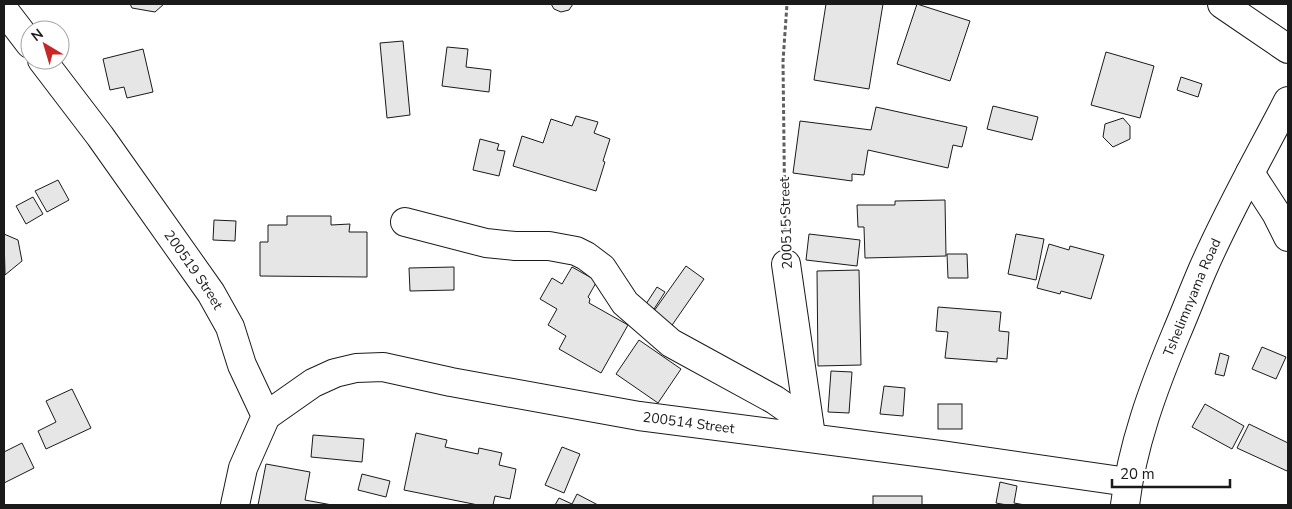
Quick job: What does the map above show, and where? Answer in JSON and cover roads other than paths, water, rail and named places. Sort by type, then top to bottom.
[{"type":"street","points":[[1222,4],[1288,50]]},
{"type":"street","points":[[4,10],[20,31]]},
{"type":"street","name":"200519 Street","points":[[50,70],[100,136],[211,292],[230,327],[242,365],[266,416]]},
{"type":"street","name":"Tshelimnyama Road","points":[[1126,494],[1144,416],[1202,270],[1288,101]]},
{"type":"street","points":[[1250,173],[1276,213],[1288,237]]},
{"type":"street","points":[[405,222],[486,243],[515,246],[548,246],[576,251],[586,256],[602,268],[625,303],[671,343],[774,400],[811,432]]},
{"type":"street","name":"200515 Street","points":[[786,264],[811,432]]},
{"type":"street","name":"200514 Street","points":[[266,416],[313,382],[335,373],[356,368],[383,367],[451,382],[639,416],[811,432],[940,455],[1126,494]]},
{"type":"street","points":[[235,505],[243,468],[266,416]]}]
